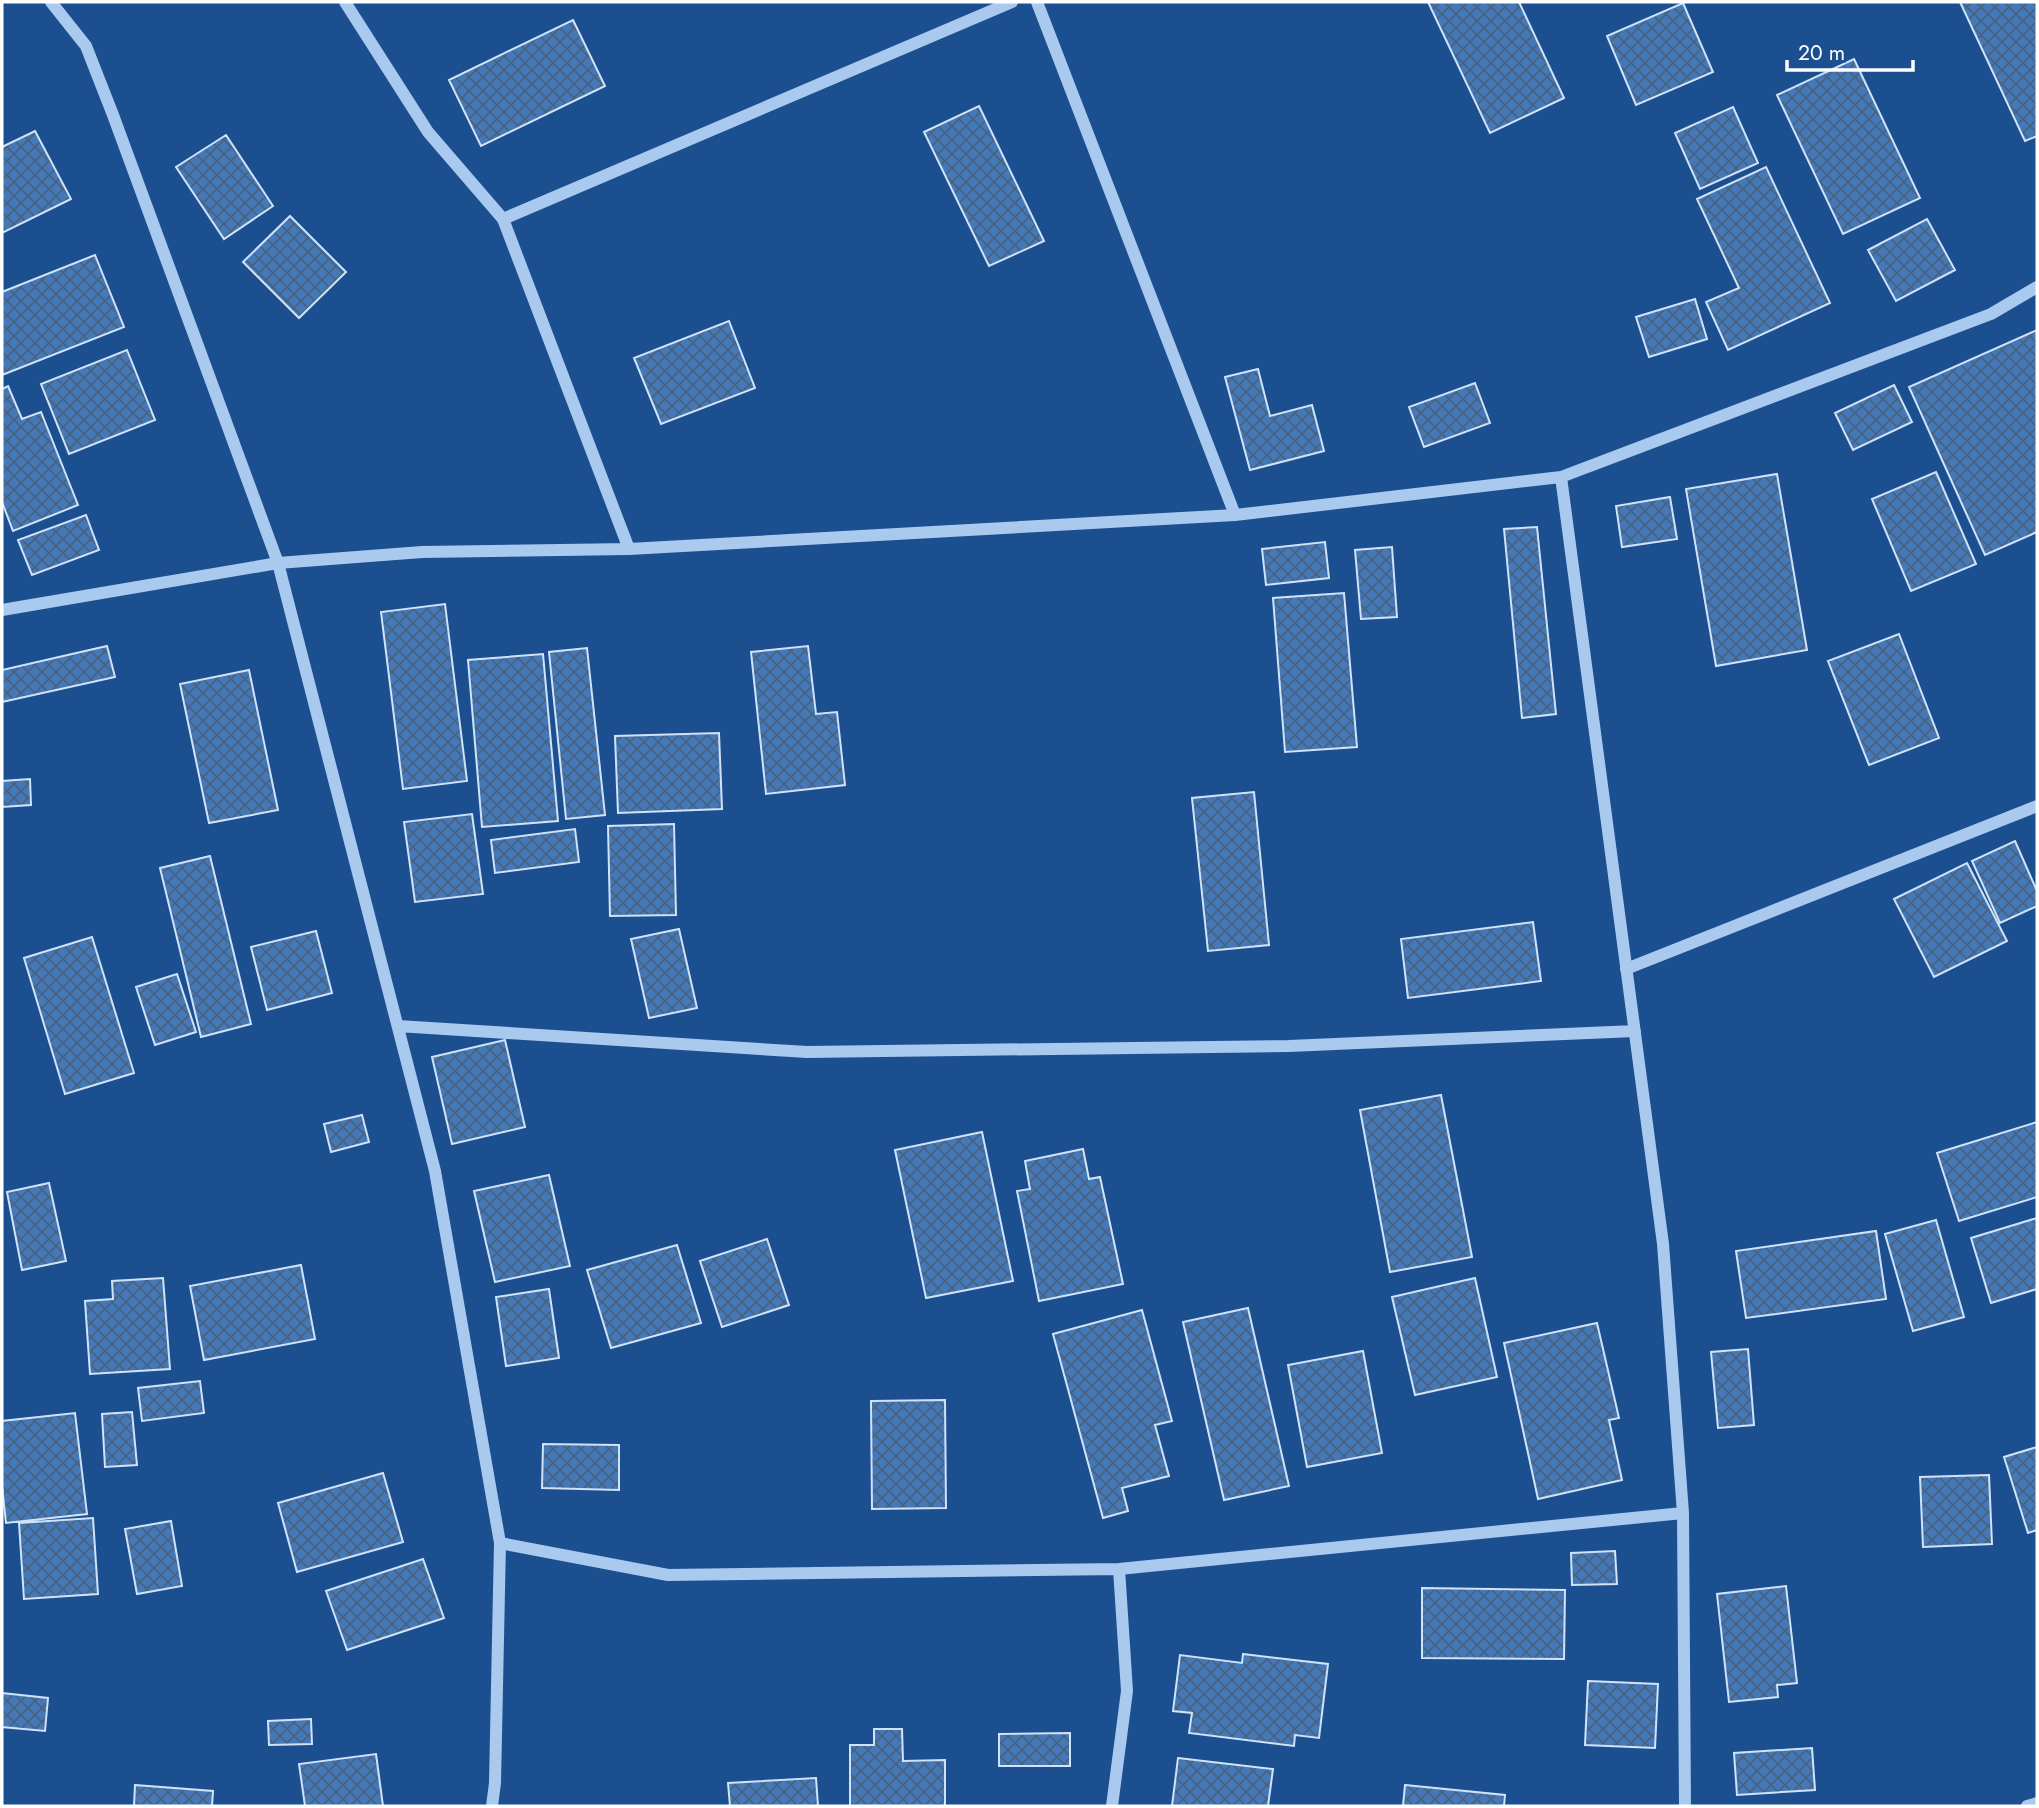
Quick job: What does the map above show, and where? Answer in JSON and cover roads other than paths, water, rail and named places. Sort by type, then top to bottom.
[{"type":"street","points":[[51,2],[86,46],[278,563],[435,1171],[500,1543],[495,1783],[492,1806]]},
{"type":"street","points":[[345,2],[429,132],[503,219],[629,549]]},
{"type":"street","points":[[503,219],[1013,2]]},
{"type":"street","points":[[1037,2],[1235,516]]},
{"type":"street","points":[[2,610],[278,563],[422,552],[629,549],[1235,516],[1561,477],[1991,314],[2037,287]]},
{"type":"street","points":[[1561,477],[1663,1244],[1683,1513],[1685,1806]]},
{"type":"street","points":[[1626,968],[2037,806]]},
{"type":"street","points":[[398,1026],[807,1052],[1289,1046],[1634,1031]]},
{"type":"street","points":[[500,1543],[668,1575],[1119,1569],[1683,1513]]},
{"type":"street","points":[[1112,1806],[1127,1692],[1119,1569]]},
{"type":"street","points":[[2029,1806],[2037,1804]]}]
